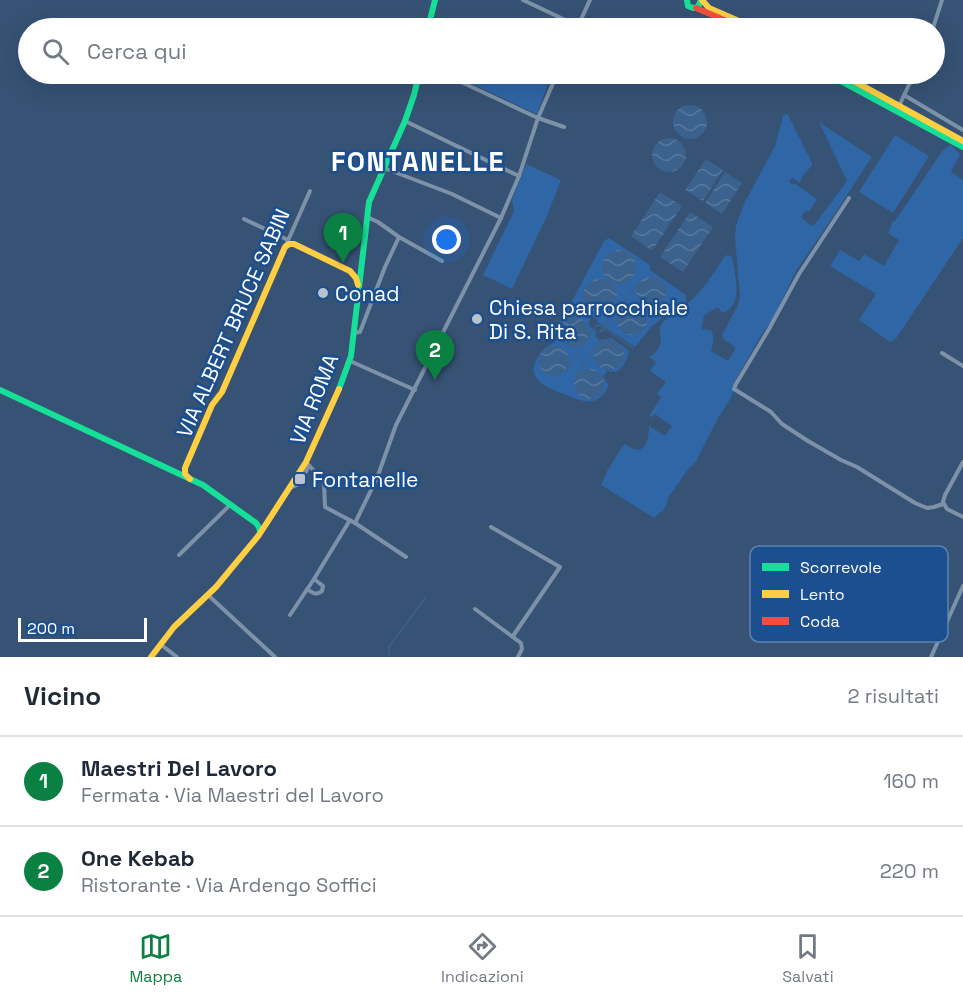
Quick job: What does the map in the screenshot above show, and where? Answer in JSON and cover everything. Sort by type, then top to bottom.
[{"type":"main road","points":[[431,18],[435,0]]},
{"type":"main road","points":[[687,0],[690,7],[719,18]]},
{"type":"main road","points":[[696,8],[701,0],[709,8],[732,18]]},
{"type":"main road","name":"VIA ROMA","points":[[151,657],[174,627],[208,595],[249,549],[308,464],[350,361],[370,198],[405,121],[417,84]]},
{"type":"main road","points":[[848,84],[963,141]]},
{"type":"main road","points":[[857,84],[963,147]]},
{"type":"main road","points":[[289,244],[350,271],[357,281],[359,291]]},
{"type":"main road","name":"VIA ALBERT BRUCE SABIN","points":[[190,479],[185,474],[185,468],[212,405],[222,392],[289,244]]},
{"type":"main road","points":[[350,271],[357,270],[362,260]]},
{"type":"main road","points":[[0,390],[190,479],[215,493],[256,524],[260,529],[260,535]]},
{"type":"main road","name":"VIA ALBERT BRUCE SABIN","points":[[173,471],[181,472],[185,468]]},
{"type":"main road","points":[[256,524],[264,524],[268,521]]},
{"type":"street","points":[[523,0],[560,18]]},
{"type":"street","points":[[582,18],[590,0]]},
{"type":"street","points":[[936,18],[942,0]]},
{"type":"street","points":[[465,84],[538,118],[564,127]]},
{"type":"street","points":[[355,524],[377,478],[396,425],[501,218],[519,176],[552,84]]},
{"type":"street","points":[[896,108],[909,84]]},
{"type":"street","points":[[904,95],[963,130]]},
{"type":"street","points":[[405,121],[519,176]]},
{"type":"street","points":[[383,167],[452,194],[501,218]]},
{"type":"street","name":"VIA ALBERT BRUCE SABIN","points":[[289,244],[291,234],[310,191]]},
{"type":"street","points":[[849,198],[799,274],[734,389],[771,412],[782,424],[808,441],[857,467],[915,503],[927,508],[943,504]]},
{"type":"street","points":[[367,217],[442,261]]},
{"type":"street","points":[[244,219],[289,244]]},
{"type":"street","points":[[353,333],[360,332],[399,237]]},
{"type":"street","points":[[942,353],[963,366]]},
{"type":"street","points":[[350,361],[414,390]]},
{"type":"street","points":[[943,504],[945,495],[963,462]]},
{"type":"street","points":[[308,464],[324,482],[325,507],[350,520],[406,557]]},
{"type":"street","points":[[943,504],[947,509],[963,518]]},
{"type":"street","points":[[179,555],[230,505]]},
{"type":"street","points":[[290,615],[350,520]]},
{"type":"street","points":[[491,527],[560,567],[513,636]]},
{"type":"street","points":[[308,589],[314,594],[322,591],[323,586],[314,579]]},
{"type":"street","points":[[948,620],[963,586]]},
{"type":"street","points":[[208,595],[273,656]]},
{"type":"street","points":[[475,609],[521,643],[522,649],[518,657]]},
{"type":"street","points":[[932,657],[939,642]]},
{"type":"street","points":[[160,644],[177,657]]},
{"type":"shaded area","points":[[472,84],[548,84],[537,114]]},
{"type":"shaded area","points":[[786,114],[812,163],[800,183],[792,178],[789,182],[817,199],[809,212],[806,210],[801,217],[811,226],[815,224],[847,181],[819,122],[872,157],[796,271],[773,319],[734,383],[733,393],[696,461],[668,498],[662,512],[654,518],[601,485],[624,444],[633,449],[641,449],[646,443],[649,426],[665,436],[672,426],[655,414],[652,417],[649,416],[661,397],[657,394],[666,382],[650,371],[656,362],[649,357],[658,349],[661,341],[661,325],[697,294],[727,255],[733,260],[736,298],[729,309],[722,313],[718,307],[706,314],[702,329],[711,330],[713,340],[711,351],[728,361],[735,350],[734,346],[724,340],[722,335],[740,297],[736,225],[745,202],[775,146],[783,116]]},
{"type":"shaded area","points":[[895,135],[929,156],[893,213],[859,192]]},
{"type":"shaded area","points":[[951,145],[960,154],[951,172],[963,180],[963,238],[897,337],[890,342],[859,320],[876,294],[830,266],[840,250],[859,261],[864,254],[884,266],[899,240],[888,233],[893,221],[943,150]]},
{"type":"shaded area","points":[[526,164],[561,180],[547,216],[512,289],[483,275],[514,211],[512,200]]},
{"type":"shaded area","points":[[609,238],[650,265],[650,270],[686,295],[686,301],[652,326],[635,347],[572,302],[604,241]]},
{"type":"shaded area","points":[[570,306],[590,319],[589,326],[597,332],[595,336],[599,340],[611,338],[629,352],[618,371],[607,371],[603,377],[608,385],[606,390],[593,401],[579,400],[553,390],[536,378],[534,372],[539,355],[557,339],[556,330]],"holes":[[[575,317],[586,324],[588,335],[584,343],[560,337],[563,323]],[[611,341],[619,345],[621,348],[619,366],[610,370],[601,343]],[[591,370],[601,375],[603,378],[602,391],[578,393],[576,383],[583,372]]]},
{"type":"water","points":[[690,105],[702,110],[707,122],[702,134],[690,139],[678,134],[673,122],[678,110]]},
{"type":"water","points":[[669,138],[681,143],[686,155],[681,167],[669,172],[657,167],[652,155],[657,143]]},
{"type":"water","points":[[706,159],[723,170],[703,201],[685,190]]},
{"type":"water","points":[[725,172],[742,183],[722,214],[705,203]]},
{"type":"water","points":[[660,192],[682,206],[652,251],[631,236]]},
{"type":"water","points":[[690,212],[713,227],[683,272],[660,257]]},
{"type":"water","points":[[619,250],[631,255],[636,267],[631,279],[619,284],[607,279],[602,267],[607,255]]},
{"type":"water","points":[[651,277],[662,281],[666,292],[662,303],[651,307],[640,303],[636,292],[640,281]]},
{"type":"water","points":[[600,279],[612,284],[617,296],[612,308],[600,313],[588,308],[583,296],[588,284]]},
{"type":"water","points":[[632,305],[643,309],[647,320],[643,331],[632,335],[621,331],[617,320],[621,309]]},
{"type":"water","points":[[574,317],[584,322],[589,332],[584,342],[574,347],[564,342],[559,332],[564,322]]},
{"type":"water","points":[[609,340],[619,345],[624,355],[619,365],[609,370],[599,365],[594,355],[599,345]]},
{"type":"water","points":[[554,346],[564,351],[569,361],[564,371],[554,376],[544,371],[539,361],[544,351]]},
{"type":"water","points":[[589,369],[599,374],[604,384],[599,394],[589,399],[579,394],[574,384],[579,374]]},
{"type":"waterway","points":[[617,313],[638,284]]},
{"type":"waterway","points":[[600,332],[613,307]]},
{"type":"waterway","points":[[600,332],[604,330],[615,312],[619,313]]},
{"type":"waterway","points":[[566,369],[596,326],[600,326]]},
{"type":"waterway","points":[[605,329],[633,348]]},
{"type":"waterway","points":[[577,377],[576,375],[599,341],[611,339]]},
{"type":"waterway","points":[[389,657],[389,647],[425,598]]},
{"type":"traffic: fast","points":[[430,18],[435,0]]},
{"type":"traffic: fast","points":[[687,0],[688,6],[693,8],[698,7],[701,0]]},
{"type":"traffic: fast","points":[[339,389],[351,356],[369,202],[405,121],[417,84]]},
{"type":"traffic: fast","points":[[846,84],[963,147]]},
{"type":"traffic: fast","points":[[0,390],[203,485],[256,523],[260,532]]},
{"type":"traffic: slow","points":[[702,0],[709,8],[732,18]]},
{"type":"traffic: slow","points":[[859,84],[963,141]]},
{"type":"traffic: slow","points":[[190,479],[185,474],[185,468],[212,405],[222,392],[285,247],[294,244],[350,271],[358,285]]},
{"type":"traffic: slow","points":[[151,657],[174,627],[216,587],[259,535],[306,462],[339,389]]},
{"type":"traffic: jam","points":[[696,8],[720,18]]},
{"type":"place","name":"Maestri Del Lavoro","points":[[343,263]]},
{"type":"place","name":"Conad","points":[[323,293]]},
{"type":"place","name":"Chiesa parrocchiale Di S. Rita","points":[[477,319]]},
{"type":"place","name":"One Kebab","points":[[435,380]]},
{"type":"place","name":"Fontanelle","points":[[300,479]]},
{"type":"district","name":"FONTANELLE","points":[[418,161]]}]
